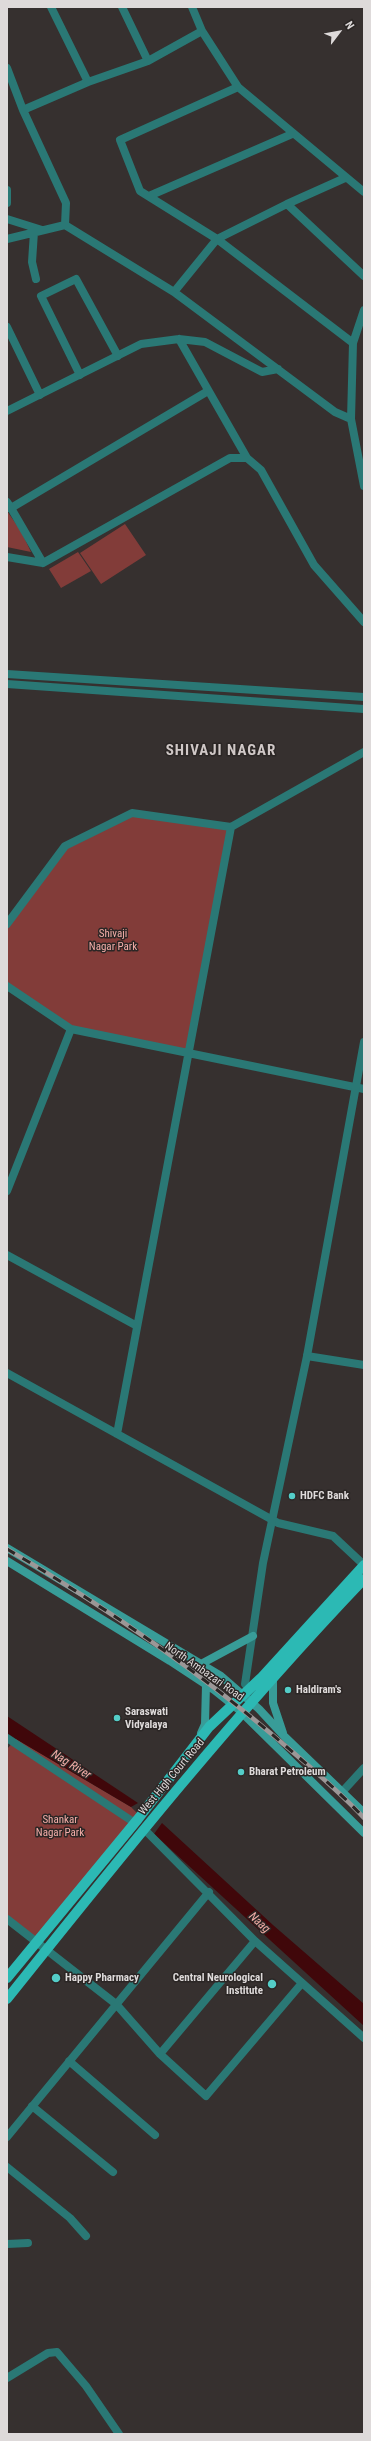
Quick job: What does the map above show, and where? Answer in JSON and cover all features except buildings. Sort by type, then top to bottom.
[{"type":"main road","name":"North Ambazari Road","points":[[7,1548],[246,1692],[284,1736],[343,1791],[364,1813]]},
{"type":"main road","name":"North Ambazari Road","points":[[7,1561],[164,1657],[206,1685],[242,1713],[364,1833]]},
{"type":"main road","name":"West High Court Road","points":[[7,1978],[135,1823],[209,1727],[233,1706],[364,1565]]},
{"type":"main road","name":"West High Court Road","points":[[7,1999],[144,1829],[242,1713],[364,1579]]},
{"type":"main road","points":[[201,1664],[253,1636]]},
{"type":"main road","points":[[273,1678],[273,1703],[284,1736]]},
{"type":"main road","points":[[194,1746],[205,1724],[206,1685]]},
{"type":"street","points":[[51,7],[88,82]]},
{"type":"street","points":[[122,7],[148,61]]},
{"type":"street","points":[[192,7],[202,31],[238,87],[292,134],[364,192]]},
{"type":"street","points":[[23,110],[88,82],[148,61],[202,31]]},
{"type":"street","points":[[7,68],[23,110],[66,203],[65,225]]},
{"type":"street","points":[[238,87],[120,140],[140,190],[217,238],[353,343]]},
{"type":"street","points":[[149,196],[292,134]]},
{"type":"street","points":[[174,292],[217,238],[345,178]]},
{"type":"street","points":[[7,190],[7,204]]},
{"type":"street","points":[[287,204],[364,276]]},
{"type":"street","points":[[7,219],[42,230]]},
{"type":"street","points":[[7,239],[65,225],[174,292],[335,412],[351,419]]},
{"type":"street","points":[[34,232],[32,262],[36,279]]},
{"type":"street","points":[[80,375],[41,296],[76,279],[118,356]]},
{"type":"street","points":[[364,310],[353,343],[351,419],[364,486]]},
{"type":"street","points":[[7,327],[40,395]]},
{"type":"street","points":[[7,411],[141,344],[178,339],[205,342],[262,372],[278,369]]},
{"type":"street","points":[[178,339],[247,458],[261,470],[314,565],[364,622]]},
{"type":"street","points":[[44,563],[8,506],[208,391]]},
{"type":"street","points":[[7,557],[44,563],[230,458],[247,458]]},
{"type":"street","points":[[7,674],[364,697]]},
{"type":"street","points":[[7,684],[364,709]]},
{"type":"street","points":[[7,924],[65,846],[132,813],[230,827],[364,752]]},
{"type":"street","points":[[117,1434],[230,827]]},
{"type":"street","points":[[7,986],[71,1029],[364,1089]]},
{"type":"street","points":[[7,1191],[71,1029]]},
{"type":"street","points":[[246,1692],[245,1684],[263,1563],[274,1521],[307,1356],[364,1042]]},
{"type":"street","points":[[7,1255],[137,1326]]},
{"type":"street","points":[[307,1356],[364,1365]]},
{"type":"street","points":[[7,1373],[274,1521],[333,1536],[364,1565]]},
{"type":"street","points":[[7,1738],[135,1823]]},
{"type":"street","points":[[343,1791],[364,1768]]},
{"type":"street","points":[[144,1829],[209,1892],[255,1941],[364,2038]]},
{"type":"street","points":[[7,2136],[209,1892]]},
{"type":"street","points":[[7,1919],[116,2004],[160,2054],[206,2096],[302,1983]]},
{"type":"street","points":[[160,2054],[255,1941]]},
{"type":"street","points":[[69,2061],[155,2135]]},
{"type":"street","points":[[32,2106],[113,2172]]},
{"type":"street","points":[[7,2167],[70,2218],[86,2236]]},
{"type":"street","points":[[7,2244],[28,2243]]},
{"type":"street","points":[[7,2378],[48,2353],[57,2352],[86,2386],[119,2434]]},
{"type":"green space","points":[[7,511],[21,531],[31,552],[7,547]]},
{"type":"green space","points":[[125,524],[146,555],[101,584],[80,553]]},
{"type":"green space","points":[[78,552],[91,571],[61,588],[49,569]]},
{"type":"green space","name":"Shivaji Nagar Park","points":[[132,813],[230,827],[188,1052],[71,1029],[7,985],[7,924],[65,847]]},
{"type":"green space","name":"Shankar Nagar Park","points":[[16,1739],[131,1807],[138,1814],[35,1939],[7,1916],[7,1749]]},
{"type":"water","name":"Nag River","points":[[7,1716],[138,1803],[131,1807],[16,1739],[7,1733]]},
{"type":"water","name":"Naag","points":[[162,1823],[273,1925],[364,2004],[364,2026],[154,1834]]},
{"type":"railway","points":[[7,1549],[79,1593],[183,1664],[281,1742],[345,1798],[364,1818]]},
{"type":"place","name":"HDFC Bank","points":[[292,1496]]},
{"type":"place","name":"Haldiram's","points":[[288,1690]]},
{"type":"place","name":"Saraswati Vidyalaya","points":[[117,1718]]},
{"type":"place","name":"Bharat Petroleum","points":[[241,1772]]},
{"type":"place","name":"Happy Pharmacy","points":[[56,1978]]},
{"type":"place","name":"Central Neurological Institute","points":[[272,1984]]},
{"type":"district","name":"SHIVAJI NAGAR","points":[[221,751]]}]
